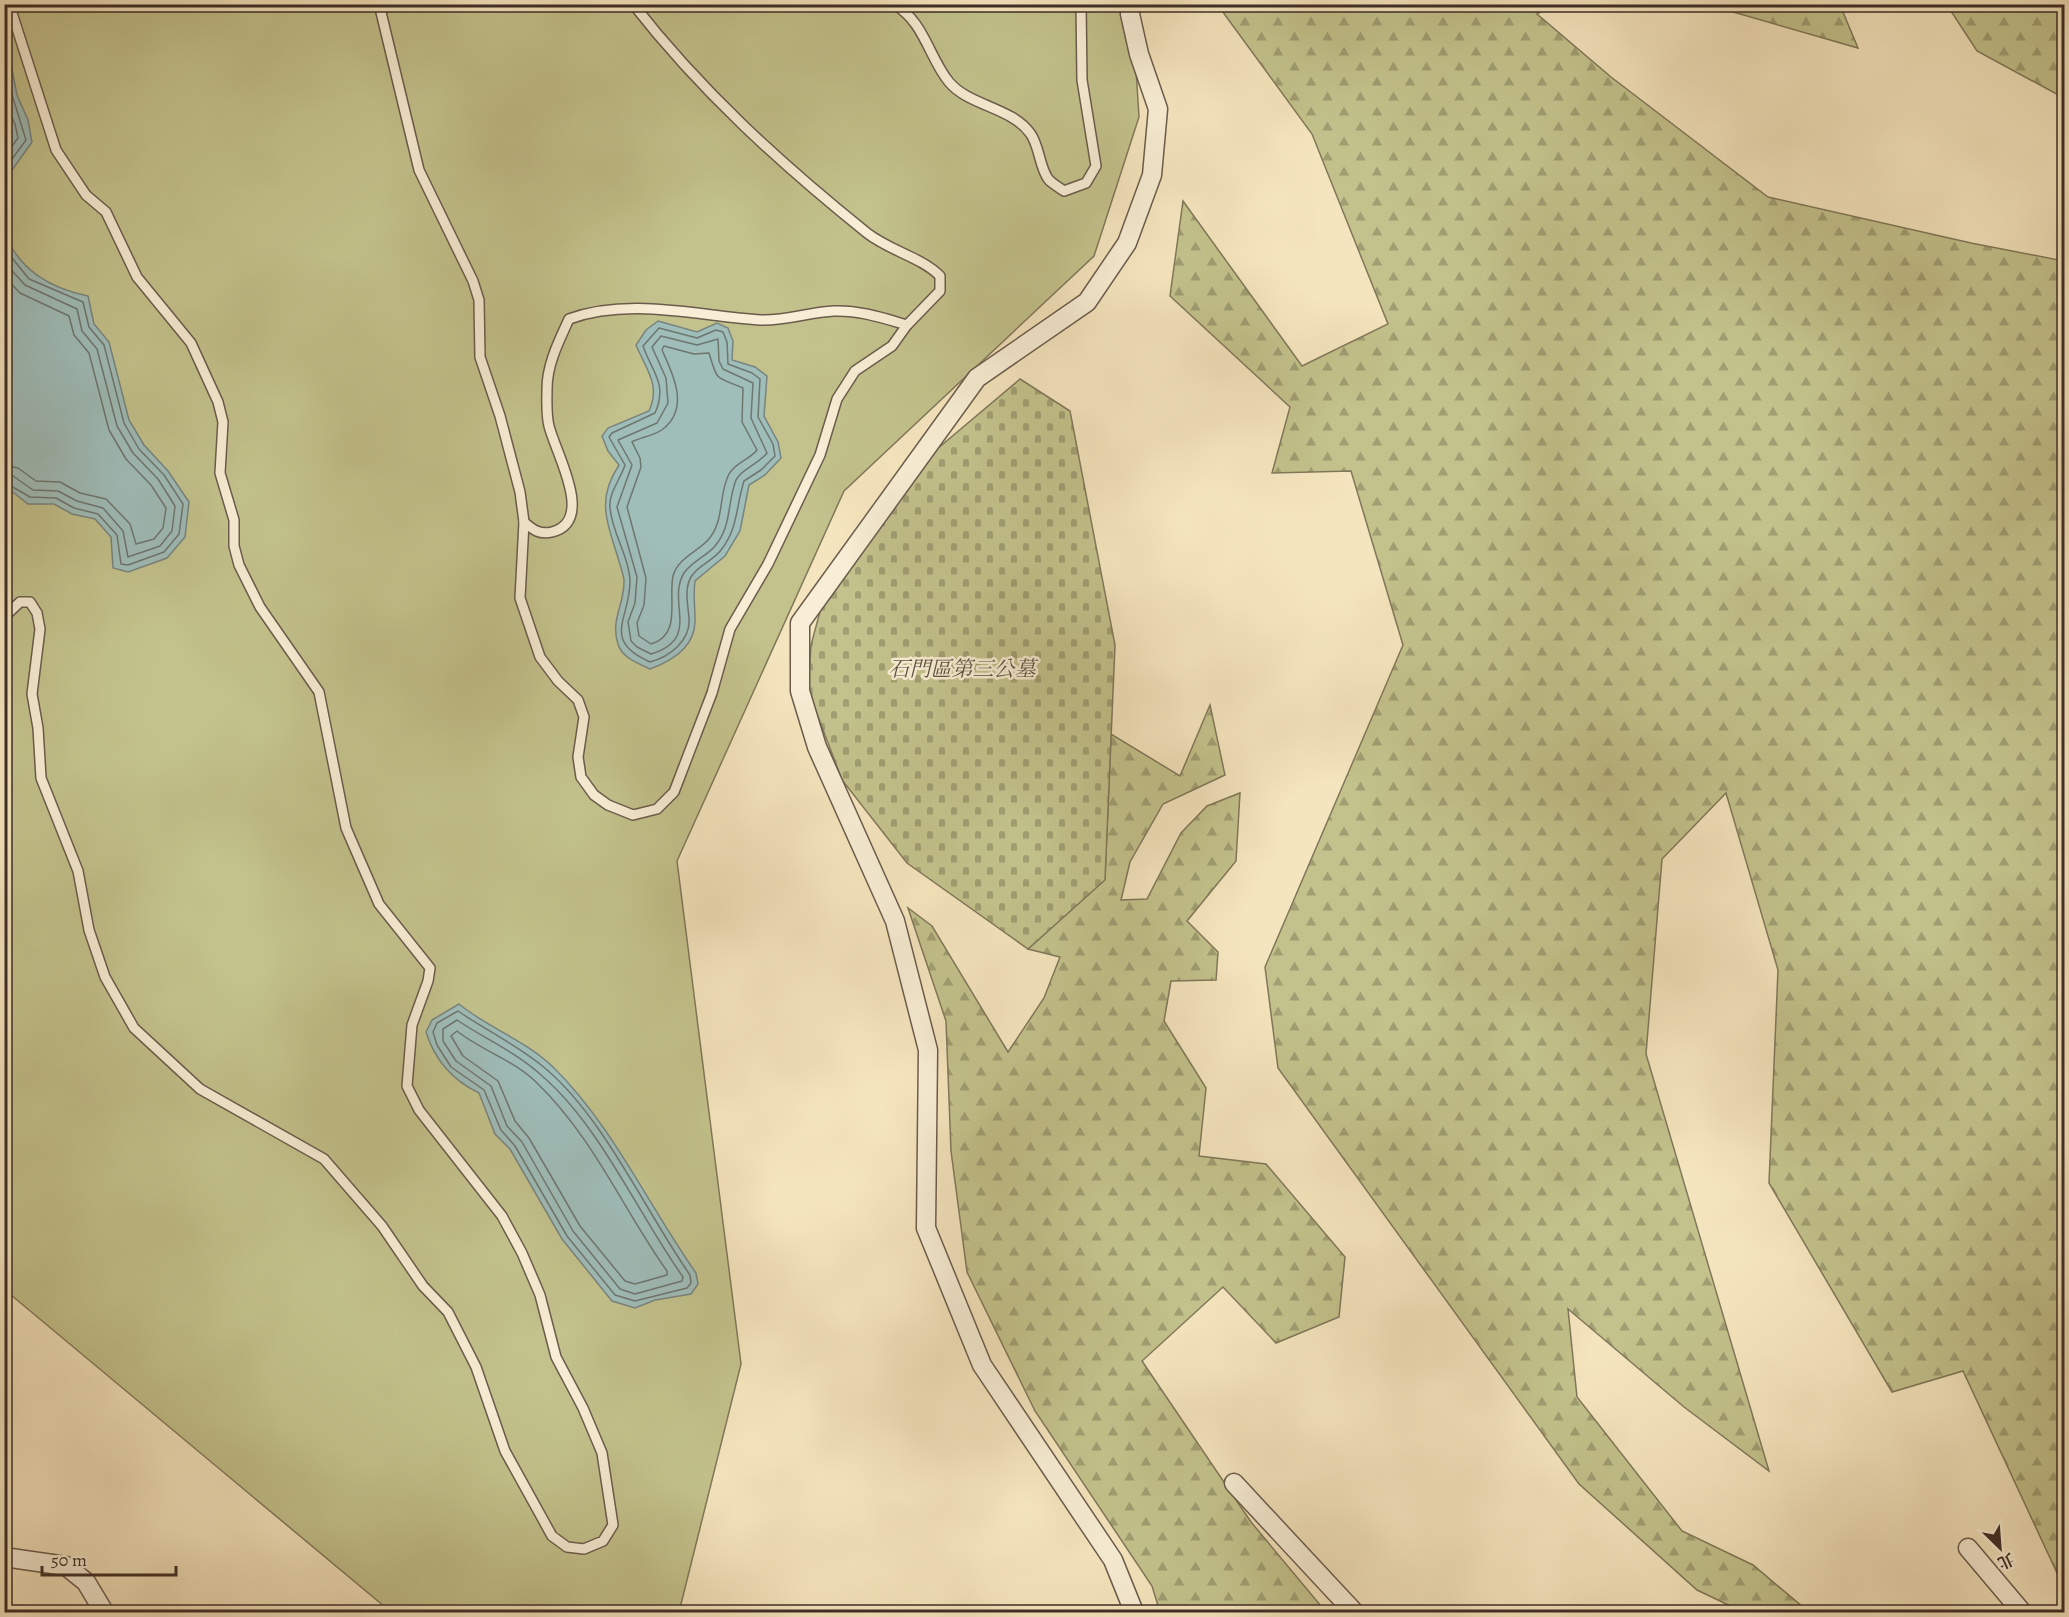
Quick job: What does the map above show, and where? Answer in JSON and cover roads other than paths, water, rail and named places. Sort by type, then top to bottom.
[{"type":"street","points":[[1132,4],[1130,15],[1139,54],[1158,109],[1152,175],[1127,243],[1087,302],[977,378],[800,623],[800,691],[817,747],[895,921],[928,1050],[927,1228],[982,1365],[1113,1560],[1134,1612]]},
{"type":"street","points":[[1234,1483],[1354,1612]]},
{"type":"street","points":[[1968,1548],[2022,1612]]},
{"type":"street","points":[[4,1557],[66,1566],[86,1582],[104,1612]]},
{"type":"lane","points":[[4,617],[20,602],[30,602],[37,612],[40,629],[32,694],[38,728],[41,778],[78,871],[89,930],[105,977],[134,1028],[200,1089],[274,1128],[324,1159],[350,1187],[382,1226],[423,1286],[448,1312],[476,1367],[505,1451],[552,1536],[567,1547],[584,1549],[603,1541],[613,1525],[602,1453],[556,1357],[540,1295],[502,1215],[419,1110],[408,1086],[412,1025],[428,981],[430,968],[379,903],[346,828],[319,692],[260,607],[238,565],[234,546],[234,520],[220,473],[223,423],[218,402],[191,343],[137,276],[106,212],[86,195],[56,150],[12,13],[7,4]]},
{"type":"lane","points":[[380,4],[419,170],[473,280],[479,300],[480,357],[511,454],[524,522],[520,598],[540,657],[558,681],[578,700],[584,717],[578,757],[581,777],[594,795],[608,805],[633,815],[657,809],[674,792],[712,693],[730,628],[768,564],[819,455],[837,399],[855,371],[892,346],[907,325],[940,291],[940,276],[928,264],[907,258],[869,235],[730,115],[663,42],[633,4]]},
{"type":"lane","points":[[893,4],[903,10],[929,44],[949,82],[980,102],[1012,117],[1030,134],[1048,179],[1064,191],[1086,183],[1096,166],[1082,80],[1081,4]]},
{"type":"lane","points":[[524,522],[533,530],[545,533],[561,529],[569,522],[573,507],[570,484],[549,425],[547,386],[554,350],[569,319],[593,310],[628,308],[763,320],[798,318],[834,311],[872,315],[907,325]]},
{"type":"water","points":[[5,45],[8,49],[17,95],[28,120],[32,142],[5,180]]},
{"type":"water","points":[[4,233],[18,257],[37,275],[61,288],[88,296],[94,324],[109,342],[129,420],[144,445],[168,471],[189,502],[185,537],[167,558],[128,572],[113,568],[111,537],[95,519],[72,514],[54,504],[28,504],[5,486]]},
{"type":"water","points":[[658,321],[697,332],[717,323],[728,328],[733,341],[732,360],[755,367],[767,376],[764,416],[778,442],[781,458],[765,475],[749,485],[740,531],[725,556],[695,581],[694,629],[687,645],[674,657],[650,669],[631,660],[623,653],[616,635],[624,580],[607,522],[606,500],[612,478],[619,465],[608,451],[602,436],[608,428],[649,411],[653,385],[636,345],[646,330]]},
{"type":"water","points":[[459,1004],[519,1042],[553,1067],[594,1115],[696,1273],[698,1284],[691,1294],[655,1300],[635,1308],[612,1301],[562,1239],[510,1149],[495,1134],[479,1093],[453,1076],[434,1052],[426,1032],[432,1020]]},
{"type":"park label","name":"石門區第三公墓","points":[[962,669]]}]
